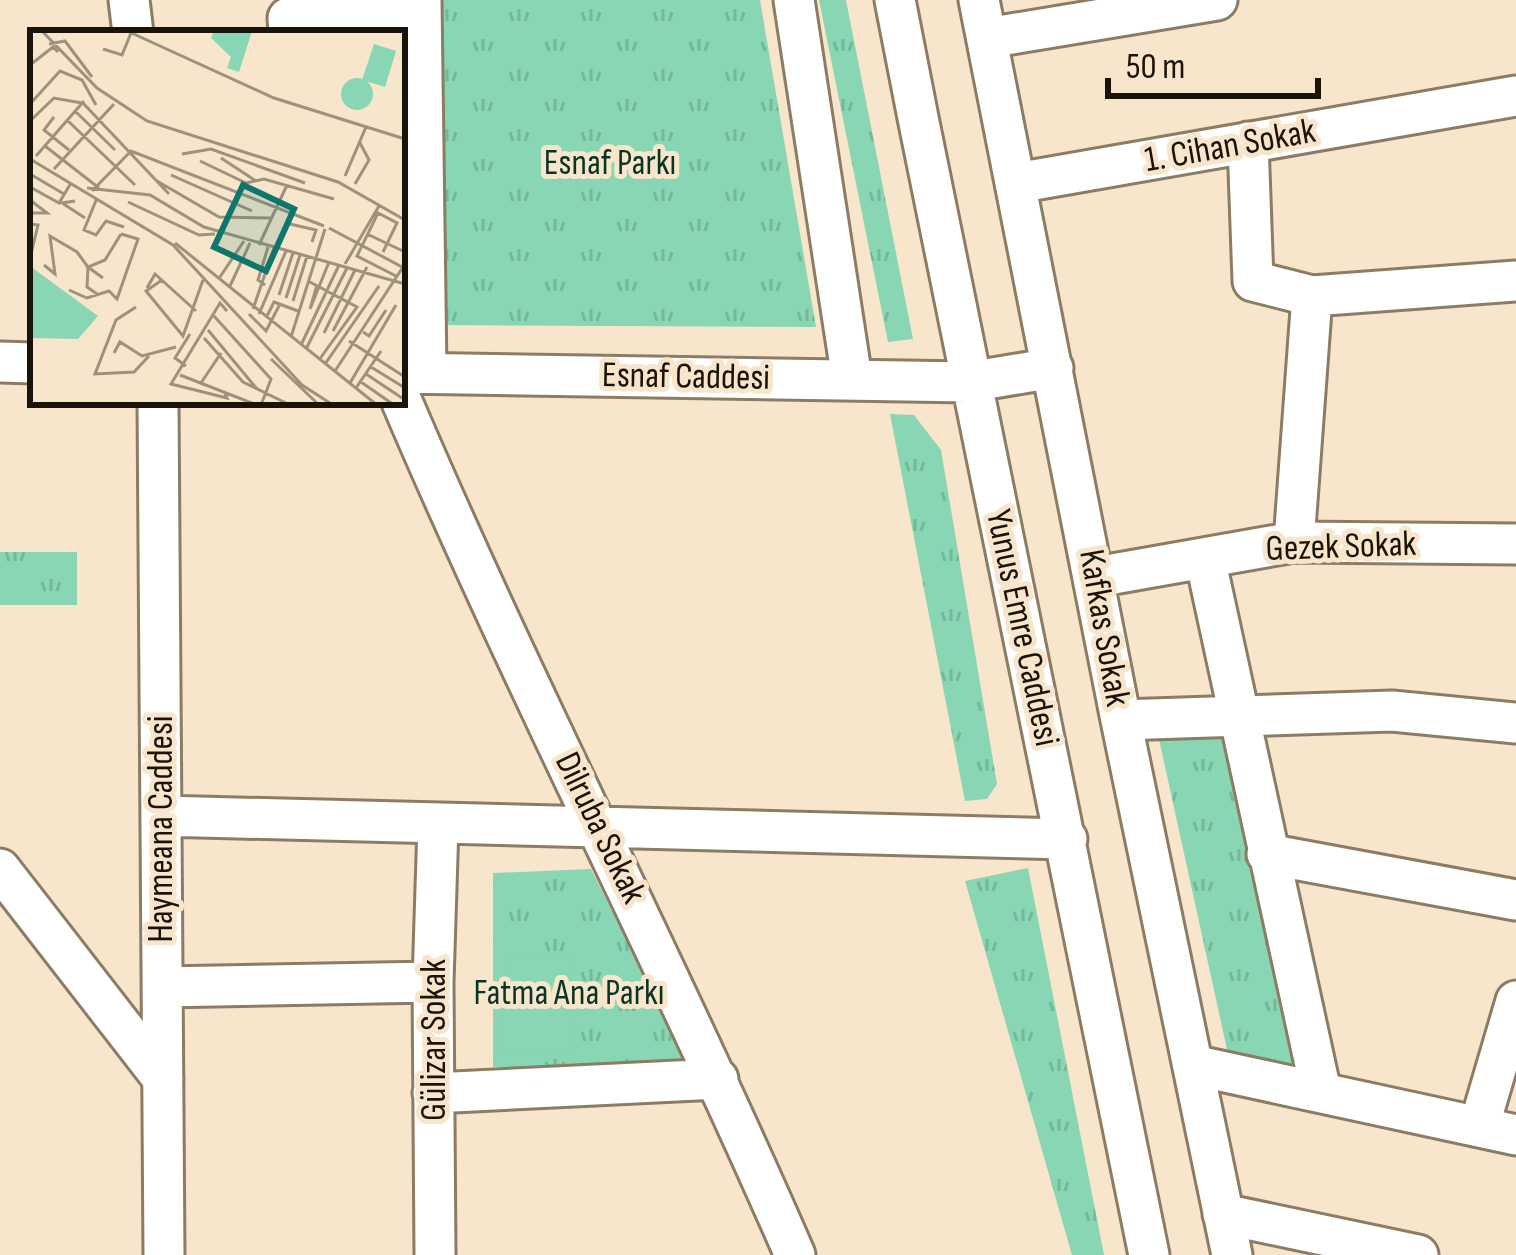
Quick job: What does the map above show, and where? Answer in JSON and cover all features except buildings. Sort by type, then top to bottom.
[{"type":"street","points":[[129,0],[133,30]]},
{"type":"street","points":[[794,0],[852,379]]},
{"type":"street","name":"Yunus Emre Caddesi","points":[[895,0],[1149,1255]]},
{"type":"street","points":[[983,19],[1217,0]]},
{"type":"street","points":[[289,30],[288,18],[421,7],[410,383]]},
{"type":"street","name":"Kafkas Sokak","points":[[983,19],[1096,578],[1120,720],[1232,1255]]},
{"type":"street","name":"1. Cihan Sokak","points":[[1016,183],[1516,96]]},
{"type":"street","points":[[1248,142],[1253,281],[1312,296],[1516,281]]},
{"type":"street","points":[[1294,542],[1312,296]]},
{"type":"street","name":"Esnaf Caddesi","points":[[410,383],[969,382],[1053,368]]},
{"type":"street","name":"Dilruba Sokak","points":[[410,383],[470,561],[600,826],[795,1255]]},
{"type":"street","name":"Haymeana Caddesi","points":[[158,405],[164,1255]]},
{"type":"street","name":"Gezek Sokak","points":[[1096,578],[1294,542],[1516,544]]},
{"type":"street","points":[[1204,558],[1321,1092]]},
{"type":"street","points":[[1120,720],[1392,711],[1516,723]]},
{"type":"street","points":[[161,816],[1067,838]]},
{"type":"street","name":"Gülizar Sokak","points":[[435,1255],[433,982],[438,825]]},
{"type":"street","points":[[1268,854],[1516,900]]},
{"type":"street","points":[[0,869],[163,1079]]},
{"type":"street","points":[[162,987],[433,982]]},
{"type":"street","points":[[1193,1064],[1497,1131],[1516,1001]]},
{"type":"street","points":[[433,1094],[718,1079]]},
{"type":"street","points":[[1223,1214],[1418,1255]]},
{"type":"green space","name":"Esnaf Parkı","points":[[432,0],[760,0],[816,327],[433,325]]},
{"type":"green space","points":[[819,0],[846,0],[913,339],[888,342]]},
{"type":"green space","points":[[890,414],[914,415],[941,450],[997,784],[987,799],[965,801]]},
{"type":"green space","points":[[0,552],[77,552],[77,605],[0,605]]},
{"type":"green space","points":[[1155,721],[1219,722],[1299,1066],[1228,1054]]},
{"type":"green space","points":[[1028,868],[1104,1255],[1072,1255],[965,881]]},
{"type":"green space","name":"Fatma Ana Parkı","points":[[591,869],[691,1070],[493,1067],[493,873]]},
{"type":"green space","points":[[505,953],[572,955],[569,1051],[502,1049]]}]
